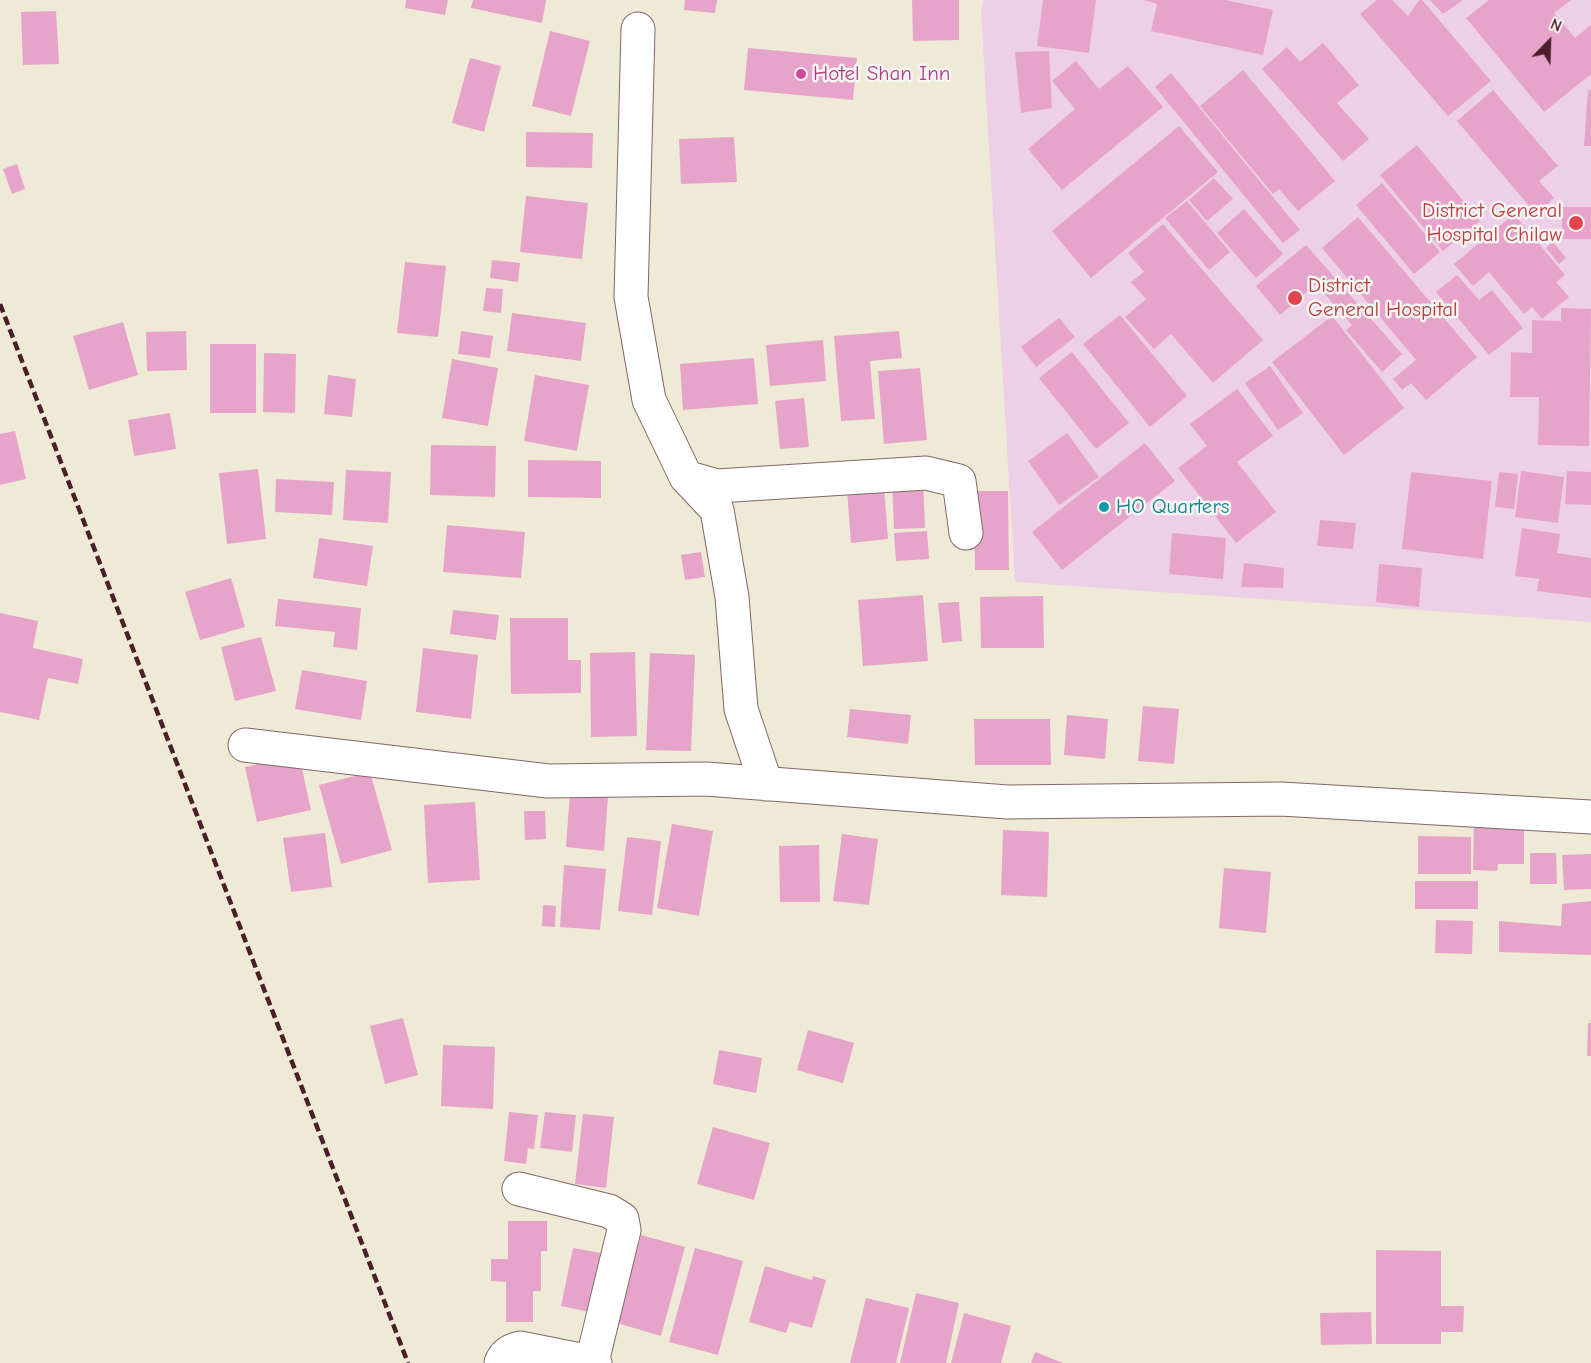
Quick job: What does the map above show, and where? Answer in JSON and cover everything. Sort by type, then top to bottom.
[{"type":"street","points":[[638,29],[631,297],[649,400],[686,477],[717,510],[732,597],[741,709],[766,784]]},
{"type":"street","points":[[686,477],[717,486],[926,473],[959,481],[966,533]]},
{"type":"street","points":[[245,745],[548,782],[706,779],[1007,802],[1281,799],[1591,817]]},
{"type":"street","points":[[501,1363],[512,1350],[520,1348],[594,1363],[624,1230],[622,1219],[609,1211],[519,1189]]},
{"type":"shaded area","name":"District General Hospital","points":[[983,0],[1591,0],[1591,622],[1015,582],[981,13]]},
{"type":"building","points":[[406,0],[448,0],[445,15],[405,8]]},
{"type":"building","points":[[473,0],[546,0],[542,23],[471,8]]},
{"type":"building","points":[[685,0],[717,0],[715,13],[684,10]]},
{"type":"building","points":[[912,0],[959,0],[959,40],[913,41]]},
{"type":"building","points":[[1043,0],[1096,0],[1089,53],[1037,46]]},
{"type":"building","points":[[1144,0],[1225,0],[1273,10],[1263,55],[1151,31],[1157,4]]},
{"type":"building","points":[[1377,0],[1392,0],[1408,16],[1419,0],[1422,0],[1491,81],[1448,116],[1360,14]]},
{"type":"building","points":[[1430,0],[1463,0],[1443,14]]},
{"type":"building","points":[[1489,0],[1571,0],[1554,13],[1575,38],[1591,25],[1591,74],[1544,112],[1466,18]]},
{"type":"building","points":[[56,11],[59,64],[23,65],[21,12]]},
{"type":"building","points":[[550,31],[590,41],[571,116],[532,106]]},
{"type":"building","points":[[1323,43],[1359,85],[1337,103],[1369,139],[1343,161],[1262,69],[1287,47],[1300,62]]},
{"type":"building","name":"Hotel Shan Inn","points":[[748,48],[857,58],[853,100],[744,90]]},
{"type":"building","points":[[1049,51],[1052,108],[1021,113],[1015,52]]},
{"type":"building","points":[[470,58],[501,66],[484,132],[452,123]]},
{"type":"building","points":[[1076,61],[1099,89],[1128,66],[1163,107],[1062,190],[1028,149],[1075,109],[1052,81]]},
{"type":"building","points":[[1243,70],[1335,181],[1298,211],[1279,189],[1273,194],[1200,106]]},
{"type":"building","points":[[1171,73],[1300,230],[1283,243],[1155,87]]},
{"type":"building","points":[[1493,90],[1558,166],[1539,181],[1554,198],[1536,214],[1457,121]]},
{"type":"building","points":[[1588,90],[1591,90],[1591,146],[1584,146]]},
{"type":"building","points":[[1179,126],[1218,172],[1091,278],[1052,231]]},
{"type":"building","points":[[526,132],[593,133],[592,168],[526,167]]},
{"type":"building","points":[[734,137],[737,182],[681,184],[679,139]]},
{"type":"building","points":[[1417,145],[1480,221],[1443,251],[1380,175]]},
{"type":"building","points":[[17,164],[25,189],[12,194],[3,169]]},
{"type":"building","points":[[1214,178],[1233,199],[1207,221],[1189,200]]},
{"type":"building","points":[[1382,183],[1440,252],[1414,274],[1356,205]]},
{"type":"building","points":[[526,196],[588,203],[582,259],[520,252]]},
{"type":"building","points":[[1187,201],[1230,252],[1209,270],[1165,218]]},
{"type":"building","name":"District General Hospital Chilaw","points":[[1562,207],[1591,207],[1591,239],[1562,239]]},
{"type":"building","points":[[1244,209],[1283,254],[1256,278],[1217,233]]},
{"type":"building","points":[[1514,214],[1565,275],[1556,282],[1569,297],[1542,319],[1532,307],[1524,314],[1489,272],[1473,286],[1454,264]]},
{"type":"building","points":[[1358,217],[1477,357],[1426,400],[1411,383],[1402,390],[1393,379],[1416,360],[1322,248]]},
{"type":"building","points":[[1163,224],[1263,340],[1213,383],[1171,334],[1154,349],[1125,317],[1146,299],[1131,282],[1144,272],[1128,253]]},
{"type":"building","points":[[1553,242],[1566,258],[1559,264],[1546,248]]},
{"type":"building","points":[[1306,245],[1402,354],[1382,372],[1346,330],[1352,325],[1316,284],[1280,315],[1256,286]]},
{"type":"building","points":[[492,260],[520,263],[518,282],[490,278]]},
{"type":"building","points":[[405,262],[446,266],[438,337],[397,333]]},
{"type":"building","points":[[1457,275],[1479,300],[1492,290],[1523,328],[1489,355],[1436,292]]},
{"type":"building","points":[[486,288],[503,289],[501,313],[483,311]]},
{"type":"building","points":[[1561,308],[1591,309],[1589,446],[1538,445],[1539,397],[1510,397],[1511,352],[1532,353],[1532,320],[1561,321]]},
{"type":"building","points":[[512,313],[586,323],[581,361],[507,351]]},
{"type":"building","points":[[1120,315],[1187,396],[1150,427],[1083,344]]},
{"type":"building","points":[[1332,316],[1404,408],[1344,455],[1272,362]]},
{"type":"building","points":[[1059,318],[1075,337],[1036,367],[1021,347]]},
{"type":"building","points":[[123,322],[138,375],[89,390],[73,336]]},
{"type":"building","points":[[186,331],[187,370],[147,371],[146,332]]},
{"type":"building","points":[[461,331],[493,336],[490,358],[458,354]]},
{"type":"building","points":[[899,331],[902,358],[870,361],[875,419],[841,421],[834,336]]},
{"type":"building","points":[[823,340],[826,381],[770,386],[766,345]]},
{"type":"building","points":[[210,344],[256,344],[256,413],[210,413]]},
{"type":"building","points":[[1072,352],[1129,423],[1096,449],[1039,378]]},
{"type":"building","points":[[264,353],[296,354],[295,413],[263,412]]},
{"type":"building","points":[[754,358],[758,404],[683,410],[680,364]]},
{"type":"building","points":[[452,359],[498,368],[488,426],[442,418]]},
{"type":"building","points":[[1270,366],[1303,413],[1278,430],[1245,383]]},
{"type":"building","points":[[920,368],[927,440],[884,444],[878,371]]},
{"type":"building","points":[[328,375],[356,379],[352,417],[324,414]]},
{"type":"building","points":[[535,375],[589,385],[577,451],[524,441]]},
{"type":"building","points":[[1237,389],[1273,436],[1237,462],[1276,512],[1236,543],[1178,468],[1207,446],[1190,424]]},
{"type":"building","points":[[804,398],[809,447],[780,449],[775,401]]},
{"type":"building","points":[[170,413],[176,449],[134,456],[128,420]]},
{"type":"building","points":[[15,431],[26,479],[0,485],[0,434]]},
{"type":"building","name":"HO Quarters","points":[[1067,433],[1099,477],[1059,505],[1028,461]]},
{"type":"building","name":"HO Quarters","points":[[1145,443],[1175,481],[1062,570],[1032,532]]},
{"type":"building","points":[[431,445],[496,446],[495,497],[430,495]]},
{"type":"building","points":[[528,460],[601,461],[601,498],[528,497]]},
{"type":"building","points":[[258,469],[266,539],[227,544],[219,473]]},
{"type":"building","points":[[346,470],[391,472],[388,523],[343,520]]},
{"type":"building","points":[[1521,471],[1564,477],[1558,523],[1515,517]]},
{"type":"building","points":[[1567,471],[1591,472],[1591,505],[1565,504]]},
{"type":"building","points":[[1411,472],[1492,481],[1483,559],[1402,549]]},
{"type":"building","points":[[1499,472],[1518,474],[1514,509],[1495,507]]},
{"type":"building","points":[[276,479],[334,482],[332,515],[275,512]]},
{"type":"building","points":[[923,480],[925,528],[894,529],[892,481]]},
{"type":"building","points":[[884,486],[888,539],[851,543],[847,489]]},
{"type":"building","points":[[974,491],[1008,491],[1009,570],[975,570]]},
{"type":"building","points":[[1320,520],[1356,523],[1353,549],[1317,546]]},
{"type":"building","points":[[447,525],[525,532],[521,578],[443,572]]},
{"type":"building","points":[[1522,528],[1560,534],[1557,553],[1591,558],[1591,598],[1537,591],[1539,579],[1515,576]]},
{"type":"building","points":[[927,531],[929,559],[896,561],[894,533]]},
{"type":"building","points":[[1172,533],[1226,538],[1223,579],[1169,574]]},
{"type":"building","points":[[319,538],[373,546],[367,586],[313,578]]},
{"type":"building","points":[[701,552],[705,577],[685,580],[681,555]]},
{"type":"building","points":[[1244,563],[1284,568],[1283,588],[1241,587]]},
{"type":"building","points":[[1379,564],[1422,568],[1419,607],[1376,602]]},
{"type":"building","points":[[231,578],[245,627],[200,640],[185,592]]},
{"type":"building","points":[[923,595],[928,661],[863,666],[858,600]]},
{"type":"building","points":[[1043,596],[1044,648],[981,648],[980,597]]},
{"type":"building","points":[[278,599],[361,608],[357,650],[333,647],[335,632],[275,626]]},
{"type":"building","points":[[959,602],[962,641],[942,643],[938,603]]},
{"type":"building","points":[[453,610],[499,615],[496,640],[450,634]]},
{"type":"building","points":[[0,613],[38,621],[33,648],[83,659],[78,684],[48,678],[39,720],[0,712]]},
{"type":"building","points":[[510,618],[568,618],[568,660],[581,660],[581,693],[511,694]]},
{"type":"building","points":[[261,637],[276,691],[235,701],[221,647]]},
{"type":"building","points":[[423,648],[478,655],[471,719],[416,712]]},
{"type":"building","points":[[635,652],[637,736],[591,737],[590,653]]},
{"type":"building","points":[[650,653],[695,655],[691,751],[646,750]]},
{"type":"building","points":[[302,670],[367,681],[361,720],[295,709]]},
{"type":"building","points":[[1143,706],[1179,709],[1174,764],[1138,761]]},
{"type":"building","points":[[850,709],[911,715],[908,744],[847,737]]},
{"type":"building","points":[[1067,715],[1108,719],[1105,759],[1064,755]]},
{"type":"building","points":[[974,719],[1050,719],[1051,765],[975,765]]},
{"type":"building","points":[[299,755],[311,810],[257,822],[245,767]]},
{"type":"building","points":[[370,772],[392,850],[341,864],[319,785]]},
{"type":"building","points":[[570,792],[608,796],[604,851],[566,847]]},
{"type":"building","points":[[475,802],[480,880],[428,883],[424,805]]},
{"type":"building","points":[[524,811],[545,811],[546,839],[525,840]]},
{"type":"building","points":[[1474,818],[1524,825],[1524,864],[1498,864],[1497,871],[1473,870]]},
{"type":"building","points":[[672,824],[713,831],[699,916],[657,908]]},
{"type":"building","points":[[1003,830],[1049,832],[1047,897],[1001,895]]},
{"type":"building","points":[[325,833],[332,887],[291,892],[283,838]]},
{"type":"building","points":[[842,834],[878,839],[869,905],[833,901]]},
{"type":"building","points":[[1418,836],[1471,837],[1471,874],[1418,874]]},
{"type":"building","points":[[627,837],[661,841],[652,915],[618,911]]},
{"type":"building","points":[[819,845],[820,902],[780,902],[779,846]]},
{"type":"building","points":[[1530,853],[1556,853],[1557,884],[1530,884]]},
{"type":"building","points":[[1591,854],[1591,889],[1564,890],[1562,855]]},
{"type":"building","points":[[564,865],[606,869],[600,930],[560,927]]},
{"type":"building","points":[[1224,868],[1271,872],[1266,933],[1219,928]]},
{"type":"building","points":[[1415,881],[1478,881],[1478,909],[1415,909]]},
{"type":"building","points":[[1591,901],[1591,955],[1499,952],[1499,921],[1561,926],[1562,904]]},
{"type":"building","points":[[543,905],[556,906],[555,927],[542,926]]},
{"type":"building","points":[[1436,920],[1473,921],[1472,954],[1435,953]]},
{"type":"building","points":[[403,1018],[418,1075],[385,1084],[370,1026]]},
{"type":"building","points":[[1588,1023],[1591,1023],[1591,1056],[1587,1056]]},
{"type":"building","points":[[808,1030],[854,1043],[843,1083],[797,1070]]},
{"type":"building","points":[[443,1045],[495,1047],[493,1109],[441,1106]]},
{"type":"building","points":[[719,1050],[762,1058],[756,1093],[713,1084]]},
{"type":"building","points":[[509,1112],[538,1115],[534,1149],[528,1148],[526,1164],[504,1161]]},
{"type":"building","points":[[545,1112],[576,1115],[572,1152],[540,1148]]},
{"type":"building","points":[[583,1114],[614,1117],[606,1188],[575,1184]]},
{"type":"building","points":[[713,1127],[770,1143],[754,1200],[697,1184]]},
{"type":"building","points":[[508,1221],[547,1221],[547,1251],[541,1251],[541,1291],[533,1291],[533,1322],[506,1322],[506,1282],[491,1281],[491,1259],[508,1259]]},
{"type":"building","points":[[641,1235],[685,1247],[661,1336],[617,1323]]},
{"type":"building","points":[[573,1248],[601,1253],[590,1312],[561,1306]]},
{"type":"building","points":[[695,1248],[743,1261],[718,1355],[669,1342]]},
{"type":"building","points":[[1376,1250],[1441,1251],[1441,1306],[1464,1306],[1463,1332],[1441,1332],[1441,1344],[1376,1344]]},
{"type":"building","points":[[765,1266],[812,1280],[813,1276],[826,1280],[812,1328],[790,1322],[786,1333],[749,1322]]},
{"type":"building","points":[[916,1293],[959,1303],[946,1363],[900,1363]]},
{"type":"building","points":[[866,1298],[909,1308],[896,1363],[850,1363]]},
{"type":"building","points":[[1371,1312],[1372,1344],[1321,1345],[1320,1313]]},
{"type":"building","points":[[964,1313],[1011,1326],[1001,1363],[951,1363]]},
{"type":"building","points":[[1035,1352],[1063,1363],[1031,1363]]},
{"type":"railway","points":[[0,304],[408,1363]]},
{"type":"place","name":"Hotel Shan Inn","points":[[801,74]]},
{"type":"place","name":"District General Hospital Chilaw","points":[[1576,223]]},
{"type":"place","name":"District General Hospital","points":[[1295,298]]},
{"type":"place","name":"HO Quarters","points":[[1104,507]]}]
